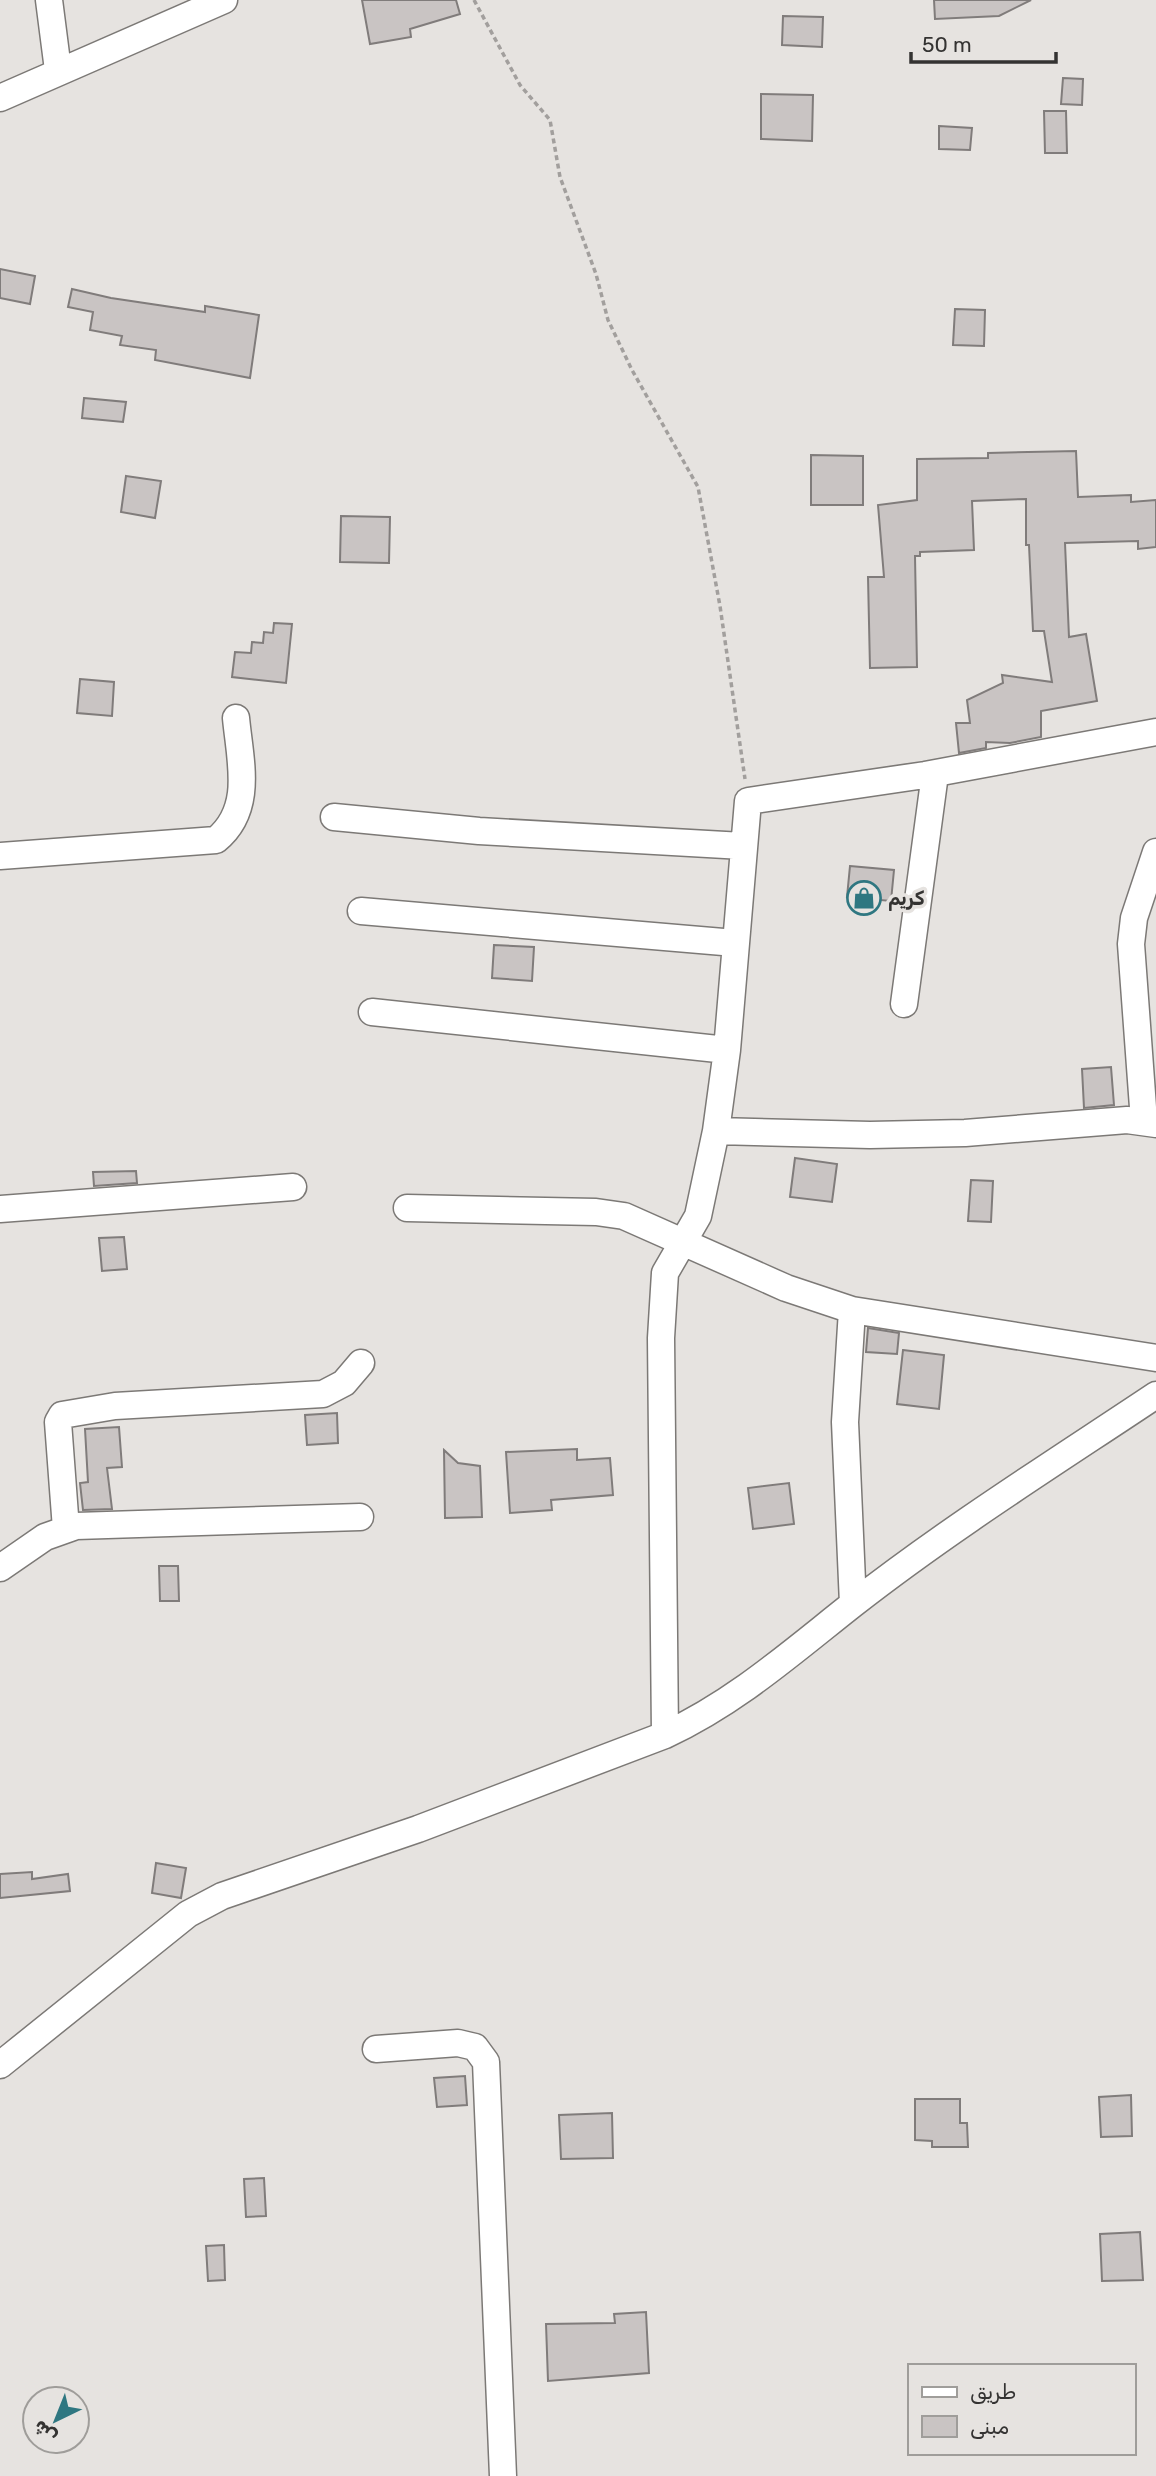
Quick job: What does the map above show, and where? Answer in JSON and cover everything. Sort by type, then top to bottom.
[{"type":"street","points":[[49,0],[58,70]]},
{"type":"street","points":[[0,98],[58,70],[224,0]]},
{"type":"street","points":[[0,856],[216,840],[236,818],[243,798],[236,718]]},
{"type":"street","points":[[665,1735],[661,1338],[665,1273],[698,1216],[716,1131],[727,1050],[748,801],[935,774],[1156,732]]},
{"type":"street","points":[[904,1003],[935,774]]},
{"type":"street","points":[[334,817],[479,831],[743,846]]},
{"type":"street","points":[[716,1131],[882,1135],[1150,1122],[1131,944],[1134,918],[1156,852]]},
{"type":"street","points":[[361,911],[735,943]]},
{"type":"street","points":[[372,1012],[727,1050]]},
{"type":"street","points":[[0,1209],[293,1188]]},
{"type":"street","points":[[407,1208],[596,1212],[624,1216],[786,1288],[852,1310],[1156,1358]]},
{"type":"street","points":[[852,1310],[845,1422],[853,1604]]},
{"type":"street","points":[[66,1530],[58,1422],[62,1415],[115,1406],[323,1394],[344,1383],[362,1363]]},
{"type":"street","points":[[0,2065],[188,1914],[222,1896],[418,1829],[665,1735],[702,1718],[740,1695],[853,1604],[1156,1395]]},
{"type":"street","points":[[0,1568],[45,1537],[76,1526],[360,1517]]},
{"type":"street","points":[[376,2049],[458,2043],[475,2047],[486,2062],[503,2476]]},
{"type":"path","points":[[474,0],[520,85],[550,120],[560,177],[596,274],[608,320],[632,370],[698,487],[720,606],[748,801]]},
{"type":"building","points":[[362,0],[456,0],[460,14],[410,29],[411,37],[370,44]]},
{"type":"building","points":[[934,0],[1031,0],[999,16],[935,19]]},
{"type":"building","points":[[783,16],[823,17],[822,47],[782,45]]},
{"type":"building","points":[[1063,78],[1083,79],[1082,105],[1061,104]]},
{"type":"building","points":[[761,94],[813,95],[812,141],[761,139]]},
{"type":"building","points":[[1044,111],[1066,111],[1067,153],[1045,153]]},
{"type":"building","points":[[939,126],[972,128],[970,150],[939,149]]},
{"type":"building","points":[[0,269],[35,276],[30,304],[0,298]]},
{"type":"building","points":[[72,289],[111,298],[205,312],[205,306],[259,315],[250,378],[155,360],[156,350],[120,345],[122,336],[90,330],[93,312],[68,307]]},
{"type":"building","points":[[955,309],[985,310],[984,346],[953,345]]},
{"type":"building","points":[[84,398],[126,402],[123,422],[82,418]]},
{"type":"building","points":[[1076,451],[1078,497],[1131,495],[1131,502],[1156,500],[1156,547],[1138,549],[1138,541],[1065,543],[1069,637],[1086,634],[1097,701],[1041,711],[1041,737],[1010,743],[986,742],[986,748],[959,753],[956,723],[970,723],[967,700],[1003,683],[1002,675],[1052,682],[1044,631],[1033,631],[1029,545],[1026,545],[1026,499],[972,501],[974,550],[920,552],[920,556],[915,556],[917,667],[870,668],[868,577],[884,577],[878,505],[917,500],[917,459],[988,458],[988,453]]},
{"type":"building","points":[[811,455],[863,456],[863,505],[811,505]]},
{"type":"building","points":[[126,476],[161,481],[155,518],[121,512]]},
{"type":"building","points":[[341,516],[390,517],[389,563],[340,562]]},
{"type":"building","points":[[274,623],[292,624],[286,683],[232,677],[235,652],[251,653],[252,642],[263,643],[264,632],[273,633]]},
{"type":"building","points":[[80,679],[114,682],[112,716],[77,713]]},
{"type":"building","points":[[850,866],[894,870],[891,901],[847,897]]},
{"type":"building","points":[[494,945],[534,947],[532,981],[492,978]]},
{"type":"building","points":[[1111,1067],[1114,1105],[1084,1108],[1082,1069]]},
{"type":"building","points":[[795,1158],[837,1164],[832,1202],[790,1197]]},
{"type":"building","points":[[136,1171],[137,1183],[94,1186],[93,1172]]},
{"type":"building","points":[[971,1180],[993,1181],[991,1222],[968,1221]]},
{"type":"building","points":[[124,1237],[127,1269],[102,1271],[99,1238]]},
{"type":"building","points":[[868,1328],[899,1333],[897,1354],[866,1352]]},
{"type":"building","points":[[903,1350],[944,1355],[939,1409],[897,1404]]},
{"type":"building","points":[[337,1413],[338,1443],[307,1445],[305,1415]]},
{"type":"building","points":[[119,1427],[122,1467],[107,1468],[112,1509],[83,1510],[80,1483],[88,1482],[85,1429]]},
{"type":"building","points":[[577,1449],[577,1460],[610,1458],[613,1495],[551,1500],[552,1510],[510,1513],[506,1452]]},
{"type":"building","points":[[444,1450],[458,1463],[480,1466],[482,1517],[445,1518]]},
{"type":"building","points":[[789,1483],[794,1524],[753,1529],[748,1488]]},
{"type":"building","points":[[159,1566],[178,1566],[179,1601],[160,1601]]},
{"type":"building","points":[[156,1863],[186,1868],[181,1898],[152,1893]]},
{"type":"building","points":[[32,1872],[32,1879],[68,1874],[70,1891],[0,1898],[0,1874]]},
{"type":"building","points":[[465,2076],[467,2105],[437,2107],[434,2078]]},
{"type":"building","points":[[1131,2095],[1132,2136],[1101,2137],[1099,2097]]},
{"type":"building","points":[[915,2099],[960,2099],[960,2123],[967,2123],[968,2147],[932,2147],[932,2141],[915,2140]]},
{"type":"building","points":[[612,2113],[613,2158],[561,2159],[559,2115]]},
{"type":"building","points":[[264,2178],[266,2216],[246,2217],[244,2179]]},
{"type":"building","points":[[1140,2232],[1143,2280],[1102,2281],[1100,2234]]},
{"type":"building","points":[[224,2245],[225,2280],[208,2281],[206,2246]]},
{"type":"building","points":[[646,2312],[649,2373],[548,2381],[546,2324],[615,2323],[614,2314]]},
{"type":"place","name":"كريم","points":[[864,898]]}]
